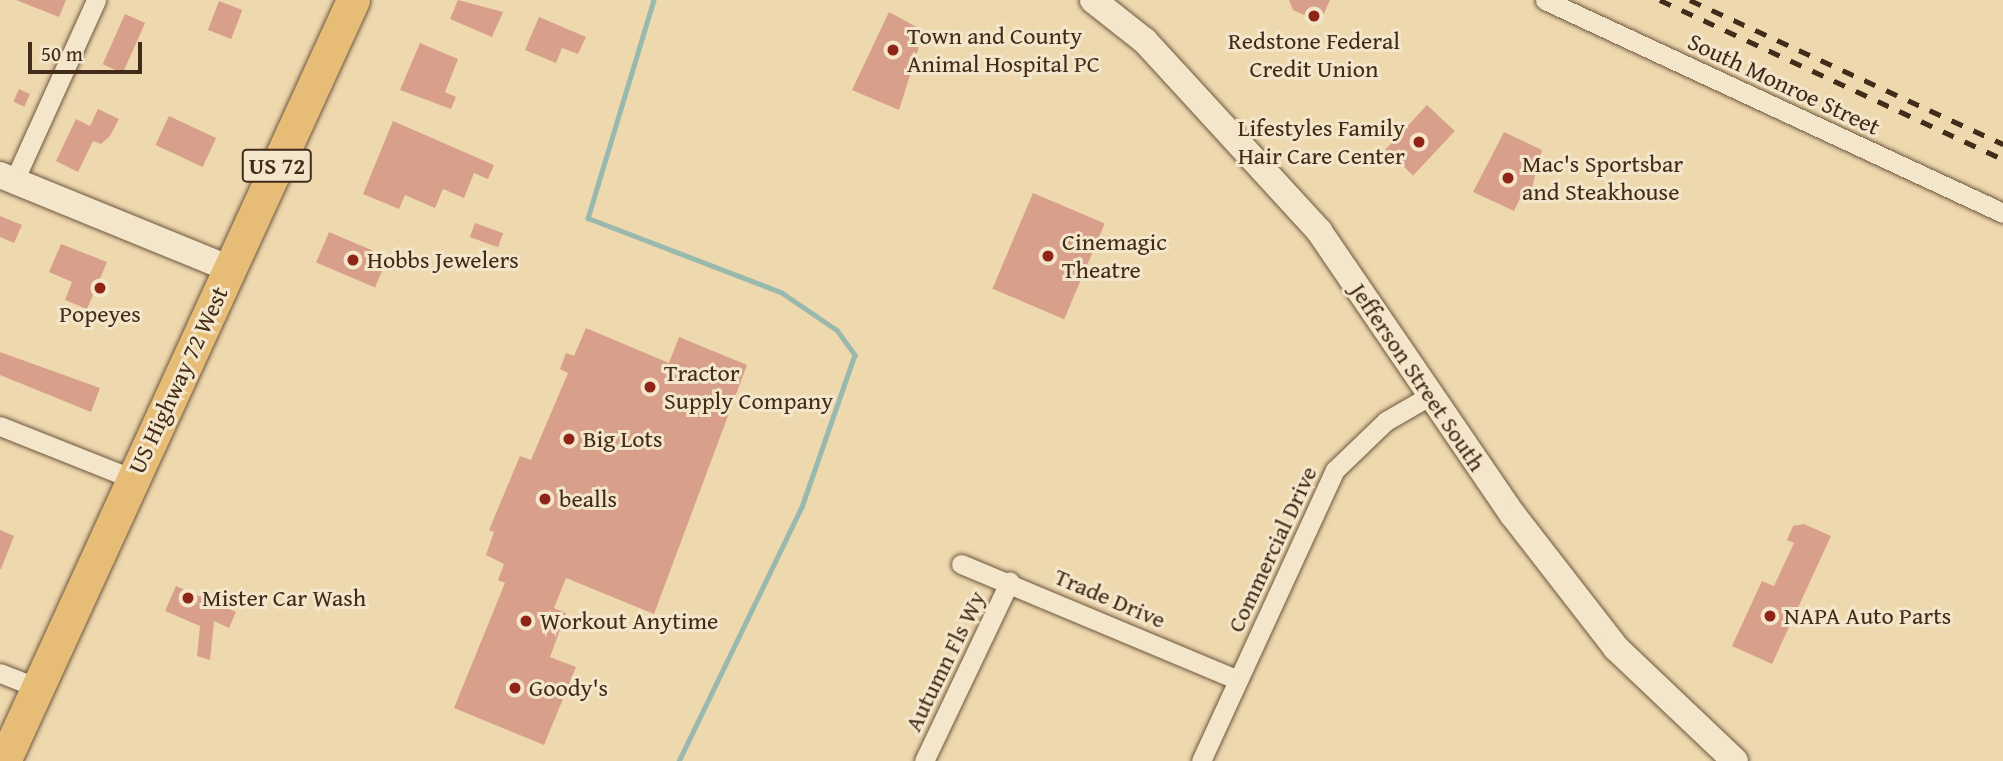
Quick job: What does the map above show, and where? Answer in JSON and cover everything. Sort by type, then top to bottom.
[{"type":"highway","name":"US Highway 72 West","points":[[4,761],[353,0]]},
{"type":"street","points":[[96,0],[7,178],[230,268]]},
{"type":"street","name":"Jefferson Street South","points":[[1093,0],[1178,75],[1319,231],[1431,396],[1616,648],[1735,761]]},
{"type":"street","name":"South Monroe Street","points":[[1545,0],[2003,213]]},
{"type":"street","name":"Commercial Drive","points":[[1201,761],[1335,470],[1386,421],[1431,396]]},
{"type":"street","points":[[0,426],[133,479]]},
{"type":"street","name":"Trade Drive","points":[[961,564],[1010,582],[1238,680]]},
{"type":"street","name":"Autumn Fls Wy","points":[[924,761],[1010,582]]},
{"type":"street","points":[[0,673],[38,688]]},
{"type":"building","points":[[16,0],[66,0],[59,17]]},
{"type":"building","points":[[458,0],[503,12],[492,37],[450,19]]},
{"type":"building","name":"Redstone Federal Credit Union","points":[[1289,0],[1330,0],[1320,22],[1293,10]]},
{"type":"building","points":[[219,1],[242,10],[231,39],[208,30]]},
{"type":"building","name":"Town and County Animal Hospital PC","points":[[889,12],[924,31],[899,110],[852,90]]},
{"type":"building","points":[[125,14],[145,23],[123,73],[103,64]]},
{"type":"building","points":[[539,17],[586,37],[578,54],[562,48],[556,63],[525,50]]},
{"type":"building","points":[[420,43],[458,59],[445,92],[456,97],[451,109],[400,90]]},
{"type":"building","points":[[19,89],[30,94],[24,107],[13,102]]},
{"type":"building","name":"Lifestyles Family Hair Care Center","points":[[1427,105],[1455,131],[1413,176],[1385,150]]},
{"type":"building","points":[[98,109],[119,119],[110,136],[101,144],[93,141],[78,172],[56,161],[76,119],[90,126]]},
{"type":"building","points":[[169,116],[216,138],[203,167],[155,145]]},
{"type":"building","points":[[393,121],[494,165],[488,179],[474,173],[464,198],[443,189],[435,208],[405,195],[399,209],[363,194]]},
{"type":"building","name":"Mac's Sportsbar and Steakhouse","points":[[1504,132],[1542,150],[1531,191],[1525,188],[1514,211],[1473,192]]},
{"type":"building","name":"Cinemagic Theatre","points":[[1033,193],[1105,223],[1064,319],[992,289]]},
{"type":"building","points":[[0,216],[22,225],[14,243],[0,237]]},
{"type":"building","points":[[475,223],[503,233],[498,247],[470,237]]},
{"type":"building","name":"Hobbs Jewelers","points":[[329,232],[388,257],[375,287],[316,262]]},
{"type":"building","points":[[61,244],[107,262],[87,309],[65,300],[72,282],[49,272]]},
{"type":"building","points":[[586,328],[669,363],[679,337],[747,365],[654,614],[566,578],[554,608],[566,613],[550,657],[576,667],[544,745],[454,708],[505,583],[498,580],[504,564],[486,555],[494,532],[489,530],[520,456],[531,460],[568,373],[560,369],[566,353],[574,356]]},
{"type":"building","points":[[0,352],[100,388],[91,412],[0,375]]},
{"type":"building","name":"NAPA Auto Parts","points":[[1804,524],[1831,536],[1772,664],[1732,646],[1762,581],[1774,586],[1794,543],[1787,540],[1793,526]]},
{"type":"building","points":[[0,530],[14,536],[1,569],[0,569]]},
{"type":"building","name":"Mister Car Wash","points":[[176,586],[236,612],[229,628],[214,621],[210,660],[197,656],[200,626],[165,611]]},
{"type":"waterway","points":[[654,0],[588,218],[781,292],[837,330],[855,355],[802,507],[679,761]]},
{"type":"railway","points":[[1660,0],[2003,159]]},
{"type":"railway","points":[[1690,0],[2003,144]]},
{"type":"place","name":"Redstone Federal Credit Union","points":[[1314,16]]},
{"type":"place","name":"Town and County Animal Hospital PC","points":[[893,50]]},
{"type":"place","name":"Lifestyles Family Hair Care Center","points":[[1419,142]]},
{"type":"place","name":"Mac's Sportsbar and Steakhouse","points":[[1508,178]]},
{"type":"place","name":"Cinemagic Theatre","points":[[1048,256]]},
{"type":"place","name":"Hobbs Jewelers","points":[[353,260]]},
{"type":"place","name":"Popeyes","points":[[100,288]]},
{"type":"place","name":"Tractor Supply Company","points":[[650,387]]},
{"type":"place","name":"Big Lots","points":[[569,439]]},
{"type":"place","name":"bealls","points":[[545,499]]},
{"type":"place","name":"Mister Car Wash","points":[[188,598]]},
{"type":"place","name":"NAPA Auto Parts","points":[[1770,616]]},
{"type":"place","name":"Workout Anytime","points":[[526,621]]},
{"type":"place","name":"Goody's","points":[[515,688]]}]
